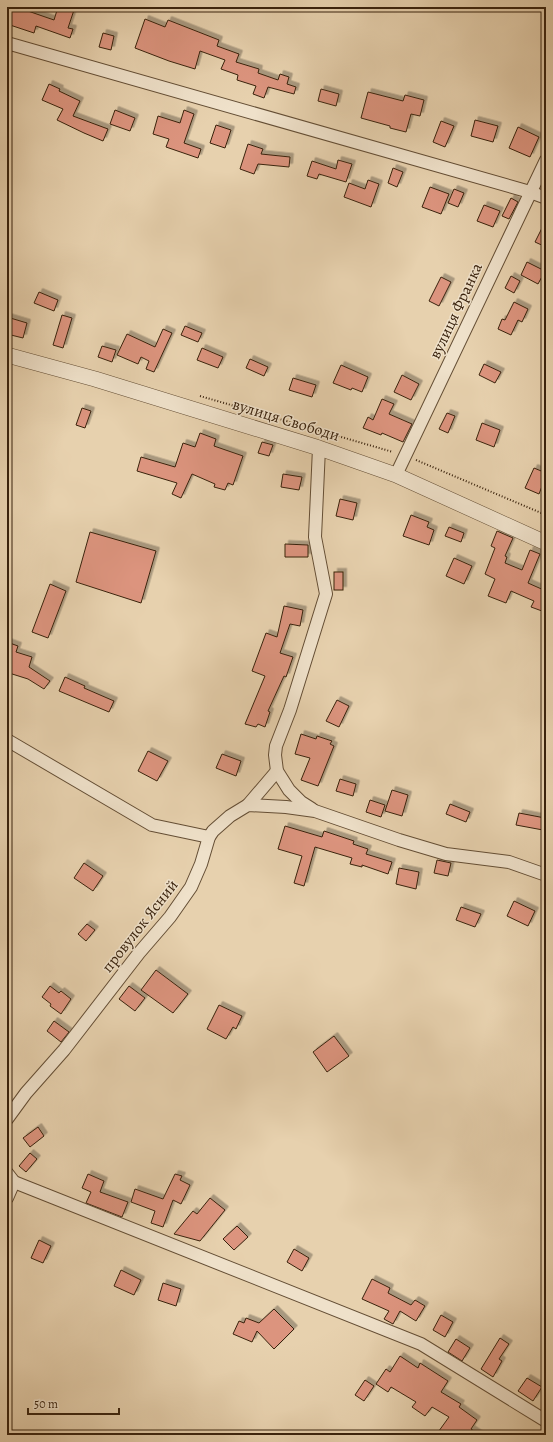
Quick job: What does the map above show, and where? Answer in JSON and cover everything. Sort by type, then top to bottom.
[{"type":"street","points":[[7,43],[530,192],[546,198]]},
{"type":"street","name":"вулиця Франка","points":[[396,475],[546,160]]},
{"type":"street","name":"вулиця Свободи","points":[[7,355],[95,379],[319,448],[396,475],[546,543]]},
{"type":"street","points":[[315,811],[301,802],[290,790],[277,771],[275,755],[276,746],[290,710],[326,594],[315,537],[319,448]]},
{"type":"street","points":[[7,740],[152,825],[209,837]]},
{"type":"street","name":"провулок Ясний","points":[[7,1119],[26,1093],[69,1044],[170,917],[191,887],[201,864],[209,837],[213,831],[230,816],[248,805],[277,771]]},
{"type":"street","points":[[248,805],[286,807],[315,811],[399,840],[446,854],[509,862],[546,875]]},
{"type":"street","points":[[7,1198],[10,1178],[421,1344],[546,1421]]},
{"type":"path","points":[[194,394],[405,456],[546,515]]},
{"type":"building","points":[[7,7],[26,7],[25,10],[54,20],[58,7],[74,10],[68,28],[73,29],[70,38],[36,26],[34,33],[7,24]]},
{"type":"building","points":[[145,19],[165,27],[168,20],[219,40],[217,46],[239,54],[236,62],[259,69],[258,73],[278,80],[280,74],[289,77],[287,84],[296,87],[294,94],[268,87],[264,98],[253,94],[256,86],[237,80],[238,75],[221,69],[225,60],[200,51],[195,69],[135,48]]},
{"type":"building","points":[[103,33],[114,36],[111,50],[99,47]]},
{"type":"building","points":[[49,84],[60,89],[59,91],[80,101],[73,116],[108,129],[103,141],[57,120],[63,109],[42,100]]},
{"type":"building","points":[[321,89],[339,94],[336,106],[318,101]]},
{"type":"building","points":[[368,92],[403,101],[405,95],[424,100],[420,116],[411,114],[406,132],[361,118]]},
{"type":"building","points":[[115,110],[135,118],[130,131],[110,124]]},
{"type":"building","points":[[184,110],[194,114],[184,143],[201,149],[198,158],[166,147],[169,139],[153,134],[158,116],[180,123]]},
{"type":"building","points":[[475,120],[498,126],[493,142],[471,136]]},
{"type":"building","points":[[441,121],[454,126],[445,147],[433,142]]},
{"type":"building","points":[[216,125],[231,130],[225,148],[210,143]]},
{"type":"building","points":[[518,127],[539,137],[530,157],[509,148]]},
{"type":"building","points":[[248,144],[263,149],[261,154],[290,157],[289,167],[258,164],[254,174],[240,169]]},
{"type":"building","points":[[338,160],[352,164],[346,182],[319,174],[317,179],[307,176],[312,161],[336,169]]},
{"type":"building","points":[[393,168],[403,172],[397,187],[388,183]]},
{"type":"building","points":[[368,180],[379,184],[371,207],[344,197],[349,183],[365,189]]},
{"type":"building","points":[[430,187],[449,194],[441,214],[422,207]]},
{"type":"building","points":[[454,189],[464,193],[458,207],[448,203]]},
{"type":"building","points":[[511,198],[518,202],[509,219],[502,216]]},
{"type":"building","points":[[484,205],[500,211],[493,227],[477,221]]},
{"type":"building","points":[[546,220],[546,247],[535,242]]},
{"type":"building","points":[[527,262],[545,271],[538,284],[521,275]]},
{"type":"building","points":[[511,276],[520,281],[514,293],[505,288]]},
{"type":"building","points":[[441,277],[451,282],[439,306],[429,301]]},
{"type":"building","points":[[39,292],[58,300],[54,311],[34,303]]},
{"type":"building","points":[[514,302],[528,309],[522,322],[518,320],[511,335],[498,329],[502,319],[505,320]]},
{"type":"building","points":[[62,315],[72,318],[63,348],[53,345]]},
{"type":"building","points":[[7,317],[27,323],[23,338],[7,334]]},
{"type":"building","points":[[185,326],[202,333],[198,342],[181,335]]},
{"type":"building","points":[[163,329],[172,333],[154,372],[146,369],[149,361],[141,357],[138,364],[117,355],[127,334],[155,347]]},
{"type":"building","points":[[102,346],[116,350],[112,362],[98,357]]},
{"type":"building","points":[[202,348],[223,357],[218,368],[197,360]]},
{"type":"building","points":[[250,359],[268,367],[264,376],[246,368]]},
{"type":"building","points":[[484,364],[501,372],[495,383],[479,375]]},
{"type":"building","points":[[341,365],[368,377],[362,392],[352,388],[351,390],[333,383]]},
{"type":"building","points":[[402,375],[419,384],[411,400],[394,392]]},
{"type":"building","points":[[293,378],[316,385],[312,397],[289,390]]},
{"type":"building","points":[[382,399],[394,404],[389,414],[412,424],[403,442],[382,433],[381,435],[363,428],[368,417],[373,420]]},
{"type":"building","points":[[82,408],[91,411],[85,428],[76,425]]},
{"type":"building","points":[[447,413],[455,416],[448,433],[439,429]]},
{"type":"building","points":[[482,423],[500,430],[494,447],[476,440]]},
{"type":"building","points":[[200,433],[216,439],[214,446],[243,456],[233,485],[228,483],[225,490],[214,487],[215,484],[192,474],[181,498],[172,494],[177,483],[137,471],[141,457],[175,467],[183,443],[195,447]]},
{"type":"building","points":[[262,442],[273,445],[269,456],[258,453]]},
{"type":"building","points":[[534,468],[546,473],[539,494],[525,488]]},
{"type":"building","points":[[283,474],[302,477],[299,490],[281,487]]},
{"type":"building","points":[[340,499],[357,503],[353,520],[336,516]]},
{"type":"building","points":[[411,515],[429,522],[427,527],[434,530],[429,545],[403,536]]},
{"type":"building","points":[[449,527],[464,533],[461,542],[445,536]]},
{"type":"building","points":[[497,531],[513,538],[505,556],[507,557],[505,563],[522,570],[530,550],[540,554],[528,583],[546,591],[546,601],[542,611],[531,607],[534,601],[511,591],[506,603],[488,596],[495,579],[485,574],[495,548],[491,546]]},
{"type":"building","points":[[90,532],[156,551],[141,603],[76,582]]},
{"type":"building","points":[[285,544],[308,545],[308,557],[285,557]]},
{"type":"building","points":[[454,558],[472,566],[464,584],[446,576]]},
{"type":"building","points":[[334,572],[343,572],[343,590],[334,590]]},
{"type":"building","points":[[50,584],[66,591],[48,638],[32,632]]},
{"type":"building","points":[[284,606],[303,610],[300,626],[290,624],[280,653],[293,657],[286,677],[284,676],[268,711],[270,712],[265,727],[258,724],[256,727],[245,724],[265,676],[252,671],[266,633],[277,637]]},
{"type":"building","points":[[7,642],[18,646],[16,652],[32,657],[29,667],[50,681],[44,689],[28,679],[9,673],[9,675],[7,674]]},
{"type":"building","points":[[65,677],[85,686],[84,688],[114,701],[109,712],[59,691]]},
{"type":"building","points":[[337,700],[349,706],[339,727],[326,721]]},
{"type":"building","points":[[301,734],[316,739],[317,736],[332,741],[330,744],[334,746],[318,786],[301,780],[310,758],[295,754]]},
{"type":"building","points":[[148,751],[168,761],[157,781],[138,771]]},
{"type":"building","points":[[222,754],[241,761],[236,776],[216,768]]},
{"type":"building","points":[[340,779],[356,784],[353,796],[336,791]]},
{"type":"building","points":[[392,790],[408,795],[402,816],[385,811]]},
{"type":"building","points":[[370,800],[385,805],[381,817],[366,812]]},
{"type":"building","points":[[450,804],[470,812],[466,822],[446,814]]},
{"type":"building","points":[[519,813],[545,818],[543,830],[516,825]]},
{"type":"building","points":[[285,826],[322,837],[324,831],[354,841],[353,844],[368,849],[366,854],[392,862],[388,874],[362,865],[362,867],[350,864],[352,858],[315,847],[304,886],[294,883],[302,856],[278,849]]},
{"type":"building","points":[[437,860],[451,863],[448,876],[434,873]]},
{"type":"building","points":[[84,863],[103,876],[93,891],[74,878]]},
{"type":"building","points":[[399,868],[419,872],[416,889],[396,884]]},
{"type":"building","points":[[514,901],[535,911],[528,926],[507,916]]},
{"type":"building","points":[[461,907],[481,914],[475,927],[456,920]]},
{"type":"building","points":[[87,924],[95,930],[86,941],[78,934]]},
{"type":"building","points":[[156,970],[188,994],[173,1013],[141,990]]},
{"type":"building","points":[[50,986],[59,993],[61,991],[71,999],[61,1014],[50,1006],[51,1004],[42,997]]},
{"type":"building","points":[[129,986],[145,998],[135,1011],[119,999]]},
{"type":"building","points":[[219,1005],[242,1016],[236,1029],[233,1027],[226,1039],[207,1029]]},
{"type":"building","points":[[54,1021],[69,1032],[61,1042],[47,1031]]},
{"type":"building","points":[[334,1036],[349,1056],[327,1072],[313,1052]]},
{"type":"building","points":[[38,1127],[44,1136],[30,1147],[23,1138]]},
{"type":"building","points":[[30,1153],[37,1159],[26,1172],[19,1166]]},
{"type":"building","points":[[88,1174],[104,1181],[100,1192],[128,1202],[122,1217],[86,1203],[91,1192],[82,1188]]},
{"type":"building","points":[[175,1174],[182,1176],[180,1180],[190,1185],[181,1204],[173,1200],[163,1227],[151,1223],[155,1211],[131,1202],[135,1189],[163,1199]]},
{"type":"building","points":[[210,1198],[225,1210],[200,1241],[174,1234],[193,1211],[197,1214]]},
{"type":"building","points":[[237,1226],[248,1237],[234,1250],[223,1239]]},
{"type":"building","points":[[39,1240],[51,1246],[43,1263],[31,1258]]},
{"type":"building","points":[[294,1249],[309,1258],[302,1271],[287,1262]]},
{"type":"building","points":[[121,1270],[141,1280],[134,1295],[114,1286]]},
{"type":"building","points":[[372,1279],[390,1288],[388,1293],[411,1305],[415,1300],[425,1306],[416,1321],[400,1311],[393,1324],[384,1319],[389,1311],[362,1299]]},
{"type":"building","points":[[163,1283],[181,1289],[176,1306],[158,1300]]},
{"type":"building","points":[[274,1309],[294,1329],[274,1349],[257,1331],[252,1342],[233,1334],[239,1321],[244,1323],[246,1318],[259,1323]]},
{"type":"building","points":[[441,1315],[453,1322],[445,1337],[433,1330]]},
{"type":"building","points":[[500,1338],[509,1344],[499,1359],[502,1361],[493,1377],[481,1369]]},
{"type":"building","points":[[456,1339],[470,1348],[462,1361],[448,1352]]},
{"type":"building","points":[[400,1356],[418,1368],[420,1363],[448,1381],[441,1392],[461,1404],[459,1407],[477,1420],[471,1429],[480,1435],[436,1435],[449,1417],[432,1407],[425,1416],[412,1407],[416,1402],[391,1387],[388,1392],[376,1384],[386,1369],[390,1372]]},
{"type":"building","points":[[527,1378],[542,1387],[533,1401],[518,1391]]},
{"type":"building","points":[[365,1380],[374,1386],[364,1401],[355,1395]]}]
